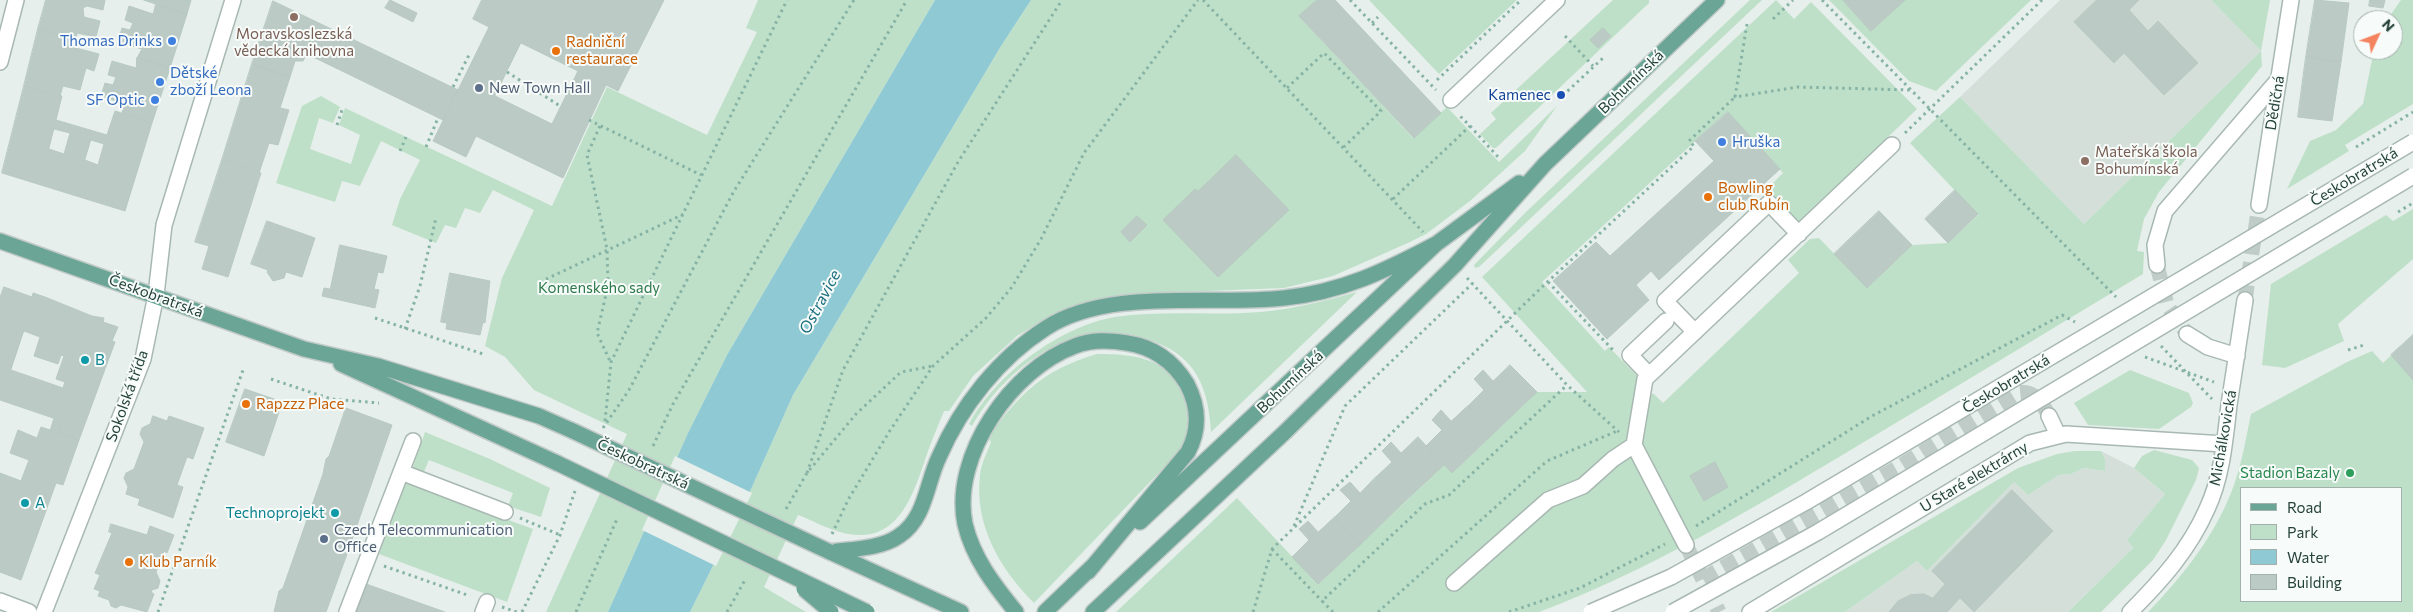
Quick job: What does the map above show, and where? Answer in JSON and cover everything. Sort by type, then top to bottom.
[{"type":"main road","name":"Bohumínská","points":[[1095,612],[1285,432],[1455,265],[1545,164],[1717,0]]},
{"type":"main road","name":"Bohumínská","points":[[1045,612],[1436,244],[1545,164]]},
{"type":"main road","name":"Českobratrská","points":[[1,244],[156,295],[312,351],[557,463],[867,612]]},
{"type":"main road","points":[[830,552],[886,543],[910,528],[922,509],[938,458],[959,418],[986,381],[1014,353],[1048,326],[1077,313],[1127,304],[1250,300],[1309,295],[1362,281],[1436,244]]},
{"type":"main road","points":[[1016,612],[981,564],[969,539],[963,505],[965,481],[981,434],[1002,403],[1025,379],[1054,356],[1080,344],[1105,340],[1140,346],[1167,359],[1178,371],[1188,388],[1198,417],[1195,440],[1182,460],[1088,572]]},
{"type":"main road","name":"Českobratrská","points":[[312,351],[378,366],[539,416],[961,612]]},
{"type":"main road","points":[[786,574],[831,612]]},
{"type":"street","points":[[1,51],[16,0]]},
{"type":"street","name":"Sokolská třída","points":[[44,612],[143,358],[156,295],[164,225],[233,0]]},
{"type":"street","points":[[1450,101],[1558,0]]},
{"type":"street","name":"Dědičná","points":[[2258,205],[2280,79],[2291,0]]},
{"type":"street","points":[[2157,266],[2155,245],[2164,211],[2280,79]]},
{"type":"street","name":"Českobratrská","points":[[1591,612],[1670,577],[1806,502],[2413,142]]},
{"type":"street","points":[[1683,540],[1634,445],[1645,379],[1892,146]]},
{"type":"street","name":"Českobratrská","points":[[1673,612],[1818,532],[2413,176]]},
{"type":"street","points":[[1695,332],[1665,301],[1769,203],[1799,234]]},
{"type":"street","points":[[2187,334],[2208,347],[2237,356],[2245,300]]},
{"type":"street","points":[[1649,375],[1630,355],[1666,321]]},
{"type":"street","name":"Michálkovická","points":[[2130,612],[2165,576],[2195,532],[2212,496],[2224,444],[2237,356]]},
{"type":"street","points":[[2049,416],[2058,435]]},
{"type":"street","name":"U Staré elektrárny","points":[[1750,612],[2030,443],[2058,435],[2125,437],[2224,444]]},
{"type":"street","points":[[347,612],[413,441]]},
{"type":"street","points":[[1454,583],[1548,500],[1583,486],[1613,459],[1634,445]]},
{"type":"street","points":[[401,472],[505,512]]},
{"type":"street","points":[[0,601],[29,612]]},
{"type":"path","points":[[787,0],[611,362],[605,422],[629,390],[734,191],[854,0]]},
{"type":"path","points":[[653,446],[673,404],[907,0]]},
{"type":"path","points":[[807,473],[843,370],[958,162],[1062,0]]},
{"type":"path","points":[[848,500],[889,432],[933,366],[986,318],[1012,287],[1041,239],[1084,153],[1198,0]]},
{"type":"path","points":[[1203,0],[1413,221]]},
{"type":"path","points":[[1350,0],[1450,101],[1499,158]]},
{"type":"path","points":[[1438,80],[1521,0]]},
{"type":"path","points":[[1773,19],[1794,0]]},
{"type":"path","points":[[1822,0],[2118,299]]},
{"type":"path","points":[[1892,146],[2042,0]]},
{"type":"path","points":[[1372,22],[1378,17]]},
{"type":"path","points":[[1735,97],[1748,24]]},
{"type":"path","points":[[1565,36],[1593,66]]},
{"type":"path","points":[[453,87],[470,53]]},
{"type":"path","points":[[1288,88],[1324,53],[1381,111],[1344,148]]},
{"type":"path","points":[[1558,100],[1603,58]]},
{"type":"path","points":[[507,72],[560,106]]},
{"type":"path","points":[[1253,612],[1272,550],[1548,282],[1694,146],[1689,141],[1735,97],[1798,87],[1910,90]]},
{"type":"path","points":[[337,124],[343,107]]},
{"type":"path","points":[[2356,147],[2413,112]]},
{"type":"path","points":[[426,147],[438,118]]},
{"type":"path","points":[[589,120],[701,175]]},
{"type":"path","points":[[600,126],[587,155],[606,249],[608,286],[597,333],[611,362]]},
{"type":"path","points":[[1393,199],[1470,126]]},
{"type":"path","points":[[400,151],[406,137]]},
{"type":"path","points":[[2398,212],[2413,203]]},
{"type":"path","points":[[540,282],[606,249],[684,214]]},
{"type":"path","points":[[405,329],[420,286],[436,218]]},
{"type":"path","points":[[1548,282],[1617,354]]},
{"type":"path","points":[[1293,529],[1345,406],[1472,283]]},
{"type":"path","points":[[1481,292],[1567,385],[1634,445]]},
{"type":"path","points":[[375,318],[483,354]]},
{"type":"path","points":[[2156,340],[2210,398],[2229,404]]},
{"type":"path","points":[[2348,350],[2364,345]]},
{"type":"path","points":[[786,509],[807,473],[856,414],[901,372],[933,366]]},
{"type":"path","points":[[158,612],[243,370]]},
{"type":"path","points":[[271,379],[331,399],[381,403]]},
{"type":"path","points":[[1322,601],[1425,504],[1449,495],[1567,385]]},
{"type":"path","points":[[1378,612],[1547,461],[1617,431]]},
{"type":"path","points":[[522,612],[560,535],[571,500]]},
{"type":"path","points":[[505,512],[560,535]]},
{"type":"path","points":[[576,612],[618,519]]},
{"type":"path","points":[[1509,612],[1580,588],[1683,540]]},
{"type":"path","points":[[1272,550],[1333,612]]},
{"type":"path","points":[[367,560],[485,607],[517,612]]},
{"type":"path","points":[[728,612],[745,580]]},
{"type":"shaded area","name":"Mateřská škola Bohumínská","points":[[2060,0],[2211,0],[2261,51],[2084,224],[1960,97]]},
{"type":"shaded area","points":[[2101,451],[2134,468],[2165,494],[2127,540],[2133,548],[2068,612],[1845,612],[1917,561],[1927,571],[2014,482],[2028,495],[2059,475],[2071,474],[2084,468],[2105,471],[2105,459]]},
{"type":"green space","name":"Komenského sady","points":[[758,0],[935,0],[727,355],[688,433],[608,612],[546,612],[627,434],[534,390],[505,357],[485,346],[502,278],[534,210],[493,190],[480,213],[465,208],[456,228],[445,225],[436,243],[392,225],[400,199],[420,160],[381,141],[360,186],[342,181],[335,202],[276,183],[302,106],[321,96],[340,107],[333,123],[319,118],[310,149],[351,164],[360,135],[339,125],[345,108],[552,206],[607,87],[707,135],[757,32],[746,28]]},
{"type":"green space","points":[[1031,0],[1317,0],[1300,17],[1413,138],[1447,107],[1499,162],[1557,106],[1525,151],[1470,201],[1426,234],[1333,276],[1284,288],[1130,294],[1079,304],[1046,318],[1017,336],[973,376],[949,411],[944,411],[915,489],[899,516],[888,526],[875,533],[859,535],[840,532],[798,515],[764,587],[806,612],[690,612],[752,487],[793,395],[1001,46]]},
{"type":"green space","points":[[1369,0],[1517,0],[1439,74]]},
{"type":"green space","points":[[1613,0],[1649,0],[1649,3],[1496,148],[1493,148],[1480,134],[1496,119],[1491,113]]},
{"type":"green space","points":[[1750,0],[1762,0],[1479,267],[1475,268],[1474,265],[1526,212]]},
{"type":"green space","points":[[1776,0],[1794,19],[1811,2],[1917,109],[1797,225],[1765,191],[1783,173],[1727,112],[1542,282],[1605,351],[1609,347],[1642,381],[1640,393],[1654,394],[1663,403],[1799,273],[1788,260],[1810,239],[1819,238],[1867,288],[1912,245],[1948,243],[1978,215],[1910,143],[1960,97],[2084,224],[2261,51],[2262,66],[2159,192],[2144,219],[2137,251],[2144,252],[2143,274],[1777,493],[1661,558],[1539,612],[1116,612],[1237,498],[1318,584],[1444,465],[1452,473],[1537,392],[1587,392],[1482,277]]},
{"type":"green space","points":[[1829,0],[2031,0],[1936,91],[1909,81]]},
{"type":"green space","points":[[2211,0],[2270,0],[2261,51]]},
{"type":"green space","points":[[2401,0],[2413,0],[2413,104],[2345,145],[2349,151],[2287,189],[2310,141],[2336,130],[2363,104],[2372,60],[2403,60],[2403,10],[2394,10]]},
{"type":"green space","points":[[2413,209],[2413,259],[2338,324],[2344,341],[2285,368],[2262,365],[2271,284],[2386,215],[2393,221]]},
{"type":"green space","points":[[1357,292],[1211,432],[1206,396],[1193,369],[1183,358],[1170,349],[1137,336],[1122,333],[1097,333],[1081,336],[1058,344],[1043,352],[1002,385],[972,426],[969,424],[980,406],[1012,371],[1051,342],[1094,322],[1133,315],[1272,311]]},
{"type":"green space","points":[[2413,335],[2413,612],[2148,612],[2174,584],[2198,553],[2227,503],[2237,476],[2251,414],[2347,362],[2372,351],[2383,363]]},
{"type":"green space","points":[[1097,354],[1122,355],[1147,360],[1170,373],[1177,381],[1185,401],[1188,423],[1186,434],[1183,444],[1174,457],[1034,603],[1010,576],[1000,561],[985,529],[979,493],[981,471],[991,442],[988,438],[1010,409],[1034,386],[1062,367]]},
{"type":"green space","points":[[2130,370],[2189,393],[2193,403],[2191,407],[2159,429],[2088,425],[2074,403]]},
{"type":"green space","points":[[425,432],[490,459],[550,488],[541,517],[508,506],[513,493],[429,460],[423,474],[412,470]]},
{"type":"green space","points":[[2154,450],[2192,460],[2199,468],[2196,480],[2166,540],[2153,560],[2101,612],[2068,612],[2133,548],[2127,540],[2165,494],[2134,468],[2142,456]]},
{"type":"green space","points":[[2075,451],[2101,451],[2105,459],[2105,471],[2084,468],[2071,474],[2059,475],[2028,495],[2014,482],[1927,571],[1917,561],[1845,612],[1771,612],[2018,468],[2057,454]]},
{"type":"green space","points":[[405,482],[533,529],[507,602],[379,554]]},
{"type":"water","name":"Ostravice","points":[[935,0],[1031,0],[1001,46],[793,395],[752,487],[690,612],[608,612],[688,433],[727,355]]},
{"type":"pier","points":[[675,456],[752,493],[716,566],[642,530]]},
{"type":"building","points":[[46,0],[105,0],[103,10],[87,6],[83,8],[84,17],[100,21],[96,37],[77,33],[76,39],[38,29]]},
{"type":"building","points":[[144,0],[191,0],[187,14]]},
{"type":"building","points":[[390,0],[417,13],[413,22],[385,8]]},
{"type":"building","name":"New Town Hall","points":[[482,0],[664,0],[618,91],[606,85],[563,178],[476,136],[466,157],[433,141],[489,27],[473,19]],"holes":[[[521,43],[578,71],[552,124],[495,96]]]},
{"type":"building","points":[[1317,0],[1335,0],[1441,113],[1414,138],[1299,16]]},
{"type":"building","points":[[1843,0],[1905,0],[1871,31]]},
{"type":"building","points":[[2097,0],[2139,0],[2129,10],[2148,31],[2158,21],[2198,63],[2164,95],[2124,53],[2114,63],[2074,22]]},
{"type":"building","points":[[2315,0],[2349,3],[2341,62],[2306,57]]},
{"type":"building","points":[[2370,0],[2385,0],[2383,8],[2369,6]]},
{"type":"building","points":[[273,1],[458,90],[443,120],[307,54],[303,61],[295,61],[290,77],[252,64]]},
{"type":"building","points":[[156,4],[187,14],[170,68],[137,58],[142,49],[118,42],[122,28],[130,30],[133,23],[125,20],[129,6],[153,14]]},
{"type":"building","points":[[1603,28],[1611,36],[1598,48],[1590,40]]},
{"type":"building","points":[[38,29],[74,38],[72,47],[99,54],[94,71],[86,68],[80,90],[63,86],[60,96],[24,86]]},
{"type":"building","points":[[2306,57],[2341,62],[2332,121],[2298,117]]},
{"type":"building","points":[[137,58],[170,68],[152,123],[122,113],[125,104],[101,96],[105,83],[113,85],[116,77],[108,75],[112,61],[136,68]]},
{"type":"building","points":[[252,64],[290,77],[280,108],[289,110],[278,145],[269,143],[259,173],[222,160]]},
{"type":"building","points":[[24,86],[62,96],[56,120],[107,135],[115,111],[152,123],[125,211],[2,173]],"holes":[[[54,129],[70,133],[64,154],[49,149]],[[91,140],[104,144],[98,165],[85,160]]]},
{"type":"building","points":[[1728,112],[1780,169],[1659,280],[1651,271],[1636,285],[1649,300],[1607,339],[1553,281],[1596,242],[1610,256],[1714,161],[1695,141]]},
{"type":"building","points":[[1236,155],[1289,210],[1218,277],[1163,220],[1195,189],[1198,191]]},
{"type":"building","points":[[222,160],[261,173],[228,277],[202,269],[209,246],[195,242]]},
{"type":"building","points":[[1955,190],[1978,214],[1948,243],[1925,219]]},
{"type":"building","points":[[1879,211],[1912,245],[1867,288],[1834,254]]},
{"type":"building","points":[[1137,216],[1147,225],[1130,242],[1121,232]]},
{"type":"building","points":[[267,221],[315,238],[302,277],[286,272],[284,278],[273,281],[267,272],[268,270],[251,264]]},
{"type":"building","points":[[340,245],[387,256],[383,273],[378,272],[374,289],[379,290],[375,308],[322,296],[324,288],[330,289]]},
{"type":"building","points":[[450,273],[490,281],[485,323],[483,322],[480,335],[446,329],[447,323],[441,322]]},
{"type":"building","name":"B","points":[[4,287],[32,297],[33,293],[92,316],[104,318],[103,322],[118,327],[112,341],[115,342],[79,440],[58,433],[62,421],[0,400],[0,298]],"holes":[[[24,331],[40,337],[34,356],[58,364],[61,355],[64,356],[56,379],[65,382],[63,388],[11,370]]]},
{"type":"building","points":[[2413,335],[2413,380],[2391,355]]},
{"type":"building","points":[[1510,365],[1537,392],[1494,433],[1468,406],[1484,390],[1474,379],[1483,370],[1493,381]]},
{"type":"building","points":[[245,389],[277,400],[273,410],[279,412],[264,456],[226,442]]},
{"type":"building","points":[[1468,406],[1494,433],[1452,473],[1426,446],[1442,430],[1432,420],[1441,410],[1451,421]]},
{"type":"building","name":"Technoprojekt","points":[[346,408],[392,425],[347,554],[326,612],[274,612],[279,591],[283,588],[323,474],[326,459],[329,456]]},
{"type":"building","points":[[153,416],[167,421],[169,416],[204,428],[193,459],[187,457],[177,485],[183,487],[173,518],[138,505],[140,499],[126,494],[128,487],[124,478],[126,473],[134,469],[144,442],[140,434],[142,428],[150,424]]},
{"type":"building","name":"A","points":[[54,419],[62,421],[58,433],[79,440],[63,485],[56,483],[21,580],[0,572],[0,473],[21,481],[29,460],[10,453],[18,430],[37,438],[41,427],[50,430]]},
{"type":"building","points":[[1418,437],[1444,465],[1402,504],[1376,477],[1392,462],[1382,451],[1391,442],[1401,453]]},
{"type":"building","points":[[1715,462],[1728,487],[1704,501],[1690,476]]},
{"type":"building","points":[[1376,477],[1402,504],[1361,544],[1335,517],[1351,501],[1340,490],[1350,482],[1360,493]]},
{"type":"building","points":[[2012,490],[2053,531],[1974,612],[1960,598],[1947,612],[1933,598],[1945,584],[1932,571]]},
{"type":"building","points":[[1335,517],[1361,544],[1318,584],[1292,557],[1309,540],[1299,529],[1308,521],[1318,532]]},
{"type":"building","name":"Klub Parník","points":[[111,524],[147,535],[150,526],[174,535],[167,553],[164,551],[156,572],[160,581],[158,588],[151,592],[154,594],[147,612],[121,605],[116,608],[111,606],[109,600],[98,596],[100,591],[94,589],[100,575],[95,573],[112,533],[109,532]]},
{"type":"building","points":[[366,584],[445,612],[356,612]]},
{"type":"building","points":[[1924,594],[1936,600],[1947,612],[1889,612],[1898,601],[1910,595]]},
{"type":"tunnel","points":[[2245,300],[2259,205]]},
{"type":"tunnel","points":[[2157,265],[2167,305],[2187,334]]},
{"type":"tunnel","points":[[1703,579],[1902,465],[2018,393],[2029,393],[2037,398],[2049,416]]},
{"type":"tunnel","points":[[1686,545],[1719,612]]},
{"type":"place","name":"Moravskoslezská vědecká knihovna","points":[[294,17]]},
{"type":"place","name":"Thomas Drinks","points":[[172,41]]},
{"type":"place","name":"Radniční restaurace","points":[[556,51]]},
{"type":"place","name":"Dětské zboží Leona","points":[[160,82]]},
{"type":"place","name":"New Town Hall","points":[[479,88]]},
{"type":"place","name":"Kamenec","points":[[1561,95]]},
{"type":"place","name":"SF Optic","points":[[155,100]]},
{"type":"place","name":"Hruška","points":[[1722,142]]},
{"type":"place","name":"Mateřská škola Bohumínská","points":[[2085,161]]},
{"type":"place","name":"Bowling club Rubín","points":[[1708,197]]},
{"type":"place","name":"B","points":[[85,360]]},
{"type":"place","name":"Rapzzz Place","points":[[246,404]]},
{"type":"place","name":"Stadion Bazaly","points":[[2350,473]]},
{"type":"place","name":"A","points":[[25,503]]},
{"type":"place","name":"Technoprojekt","points":[[335,513]]},
{"type":"place","name":"Czech Telecommunication Office","points":[[324,539]]},
{"type":"place","name":"Klub Parník","points":[[129,562]]}]
